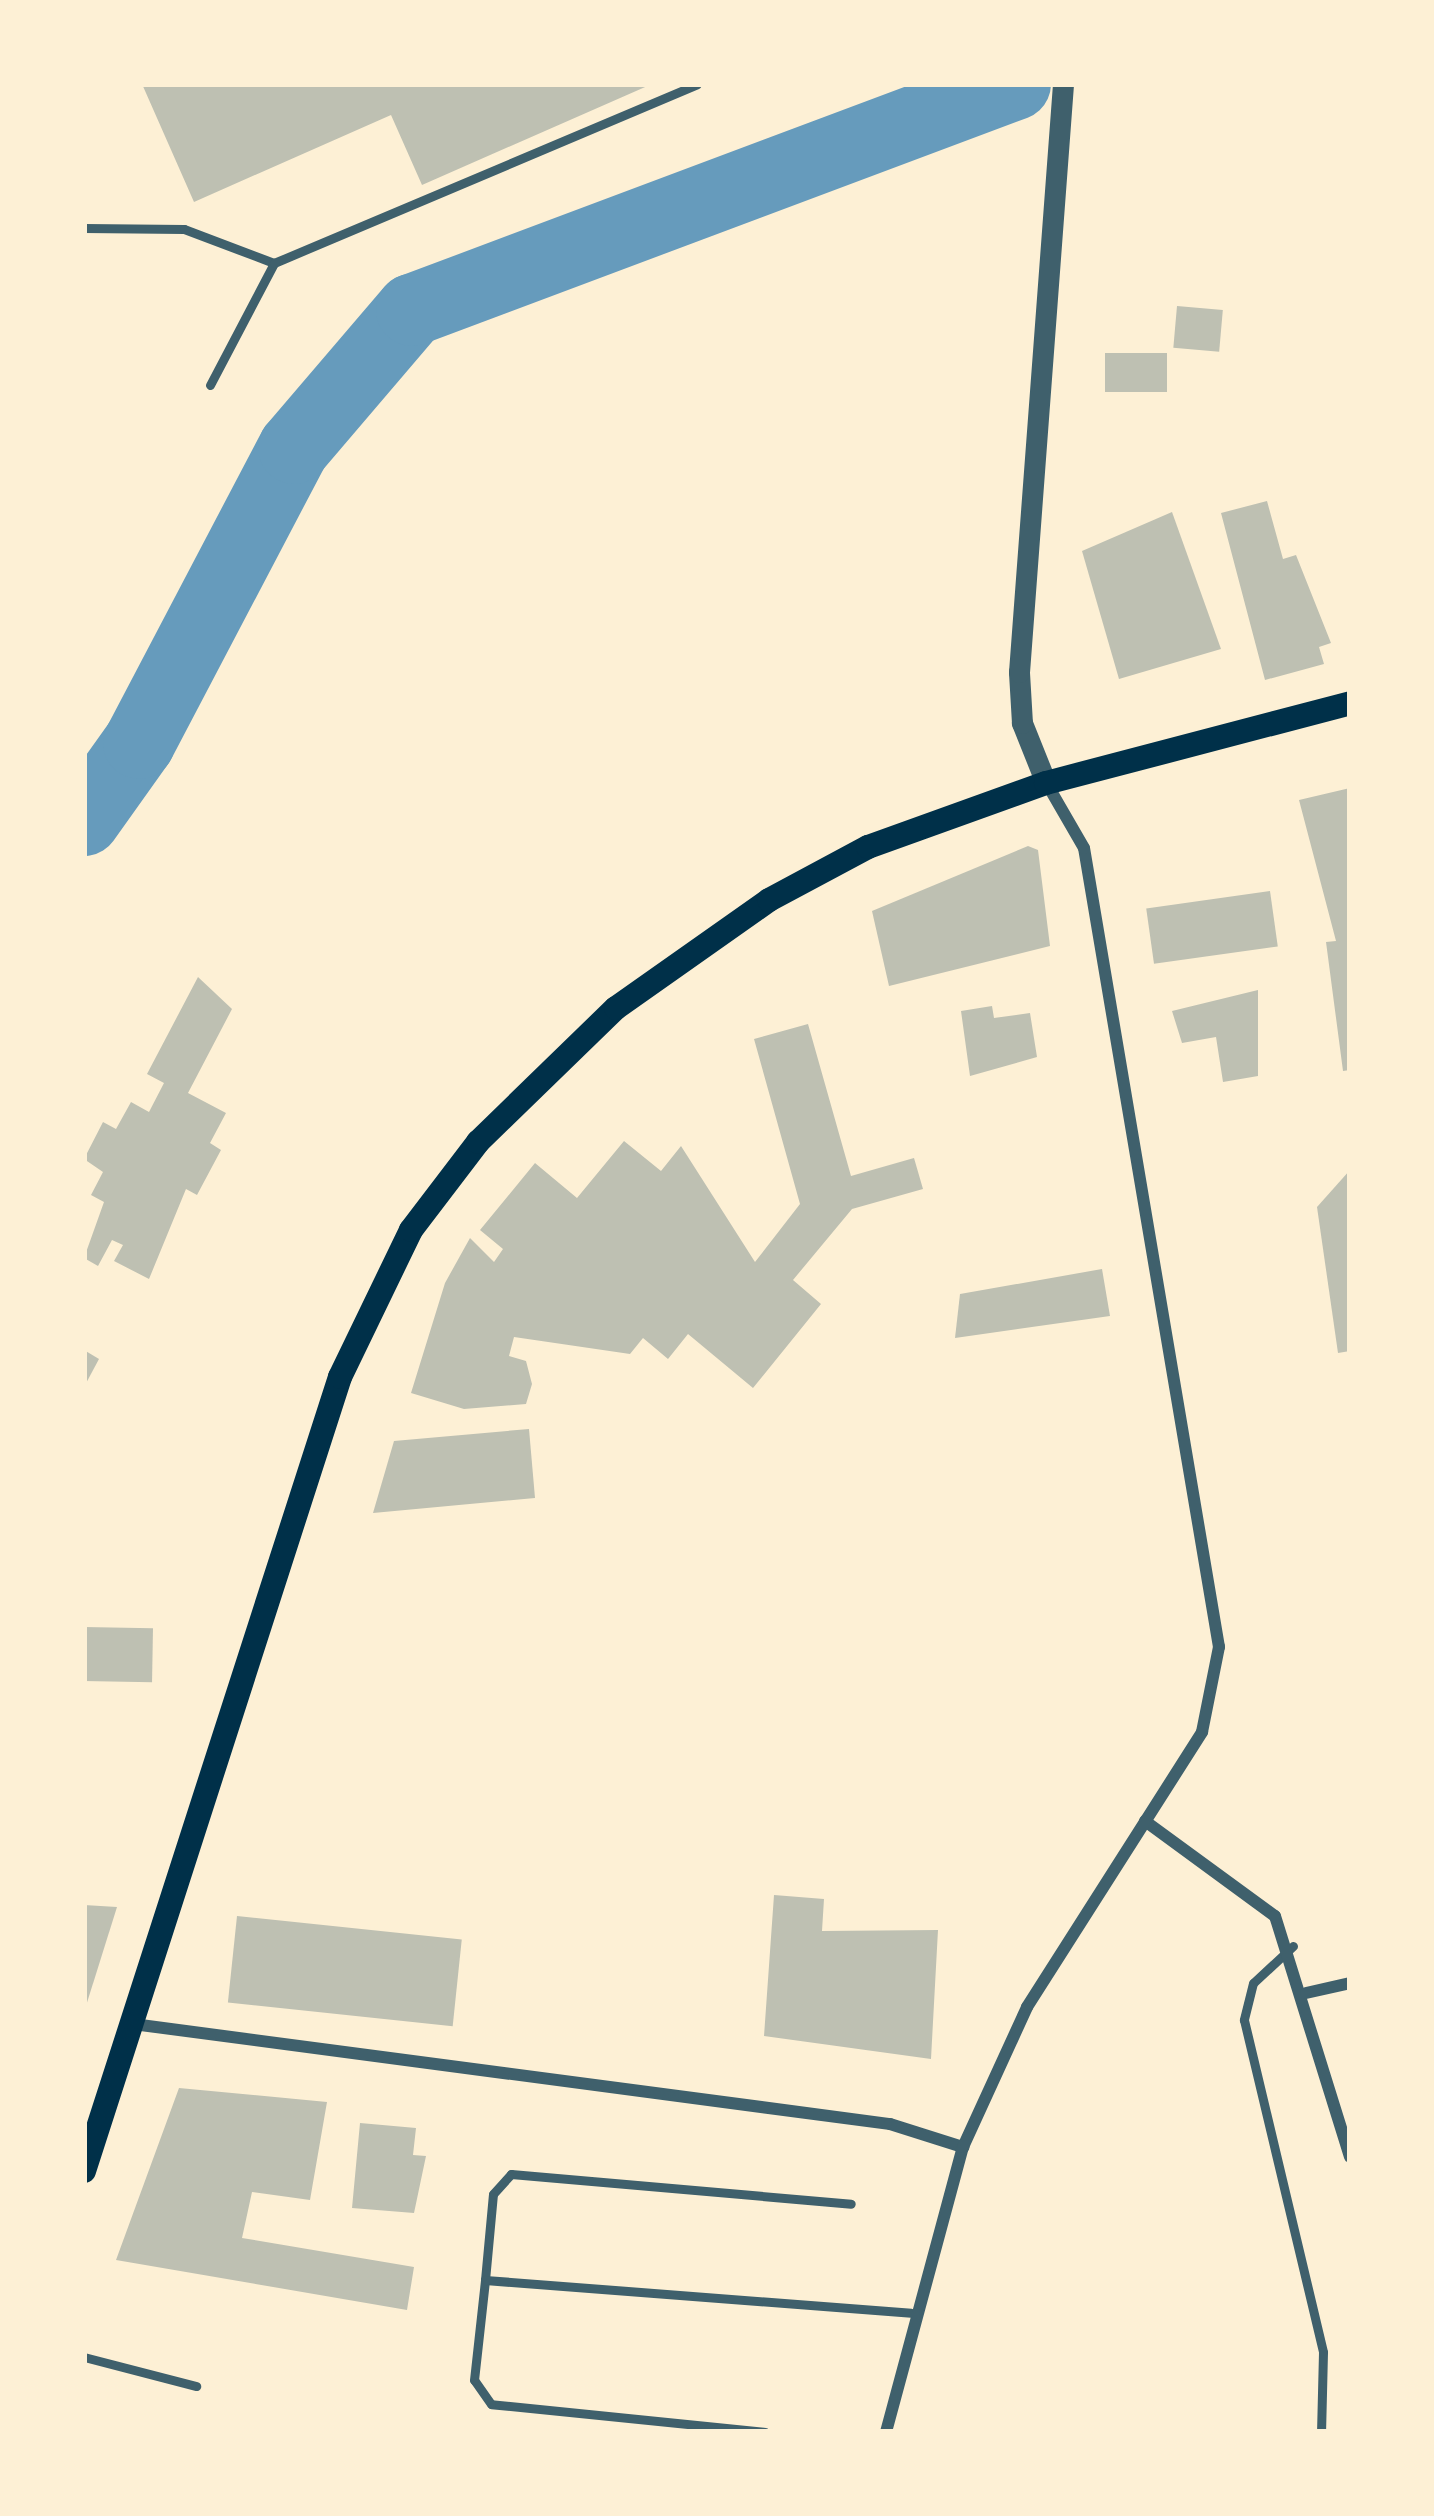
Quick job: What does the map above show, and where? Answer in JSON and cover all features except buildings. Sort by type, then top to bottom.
[{"type":"main road","points":[[84,2171],[340,1377],[442,1185],[616,1009],[769,900],[868,847],[1046,783],[1350,704]]},
{"type":"street","points":[[886,2432],[911,2314],[963,2146],[1027,2007],[1202,1732],[1219,1647],[1084,848],[1046,783],[1022,723],[1018,672],[1063,84]]},
{"type":"street","points":[[1145,1821],[1246,1888],[1293,1946],[1350,2157]]},
{"type":"street","points":[[1306,1993],[1350,1983]]},
{"type":"street","points":[[133,2024],[890,2124],[963,2146]]},
{"type":"lane","points":[[210,385],[274,263],[697,84]]},
{"type":"lane","points":[[84,227],[184,229],[274,263]]},
{"type":"lane","points":[[1293,1946],[1252,1983],[1244,2020],[1322,2352],[1321,2432]]},
{"type":"lane","points":[[765,2432],[491,2404],[474,2380],[493,2194],[512,2174],[851,2204]]},
{"type":"lane","points":[[485,2280],[911,2314]]},
{"type":"lane","points":[[84,2357],[196,2386]]},
{"type":"waterway","points":[[84,820],[139,743],[294,448],[412,310],[1015,84]]}]
